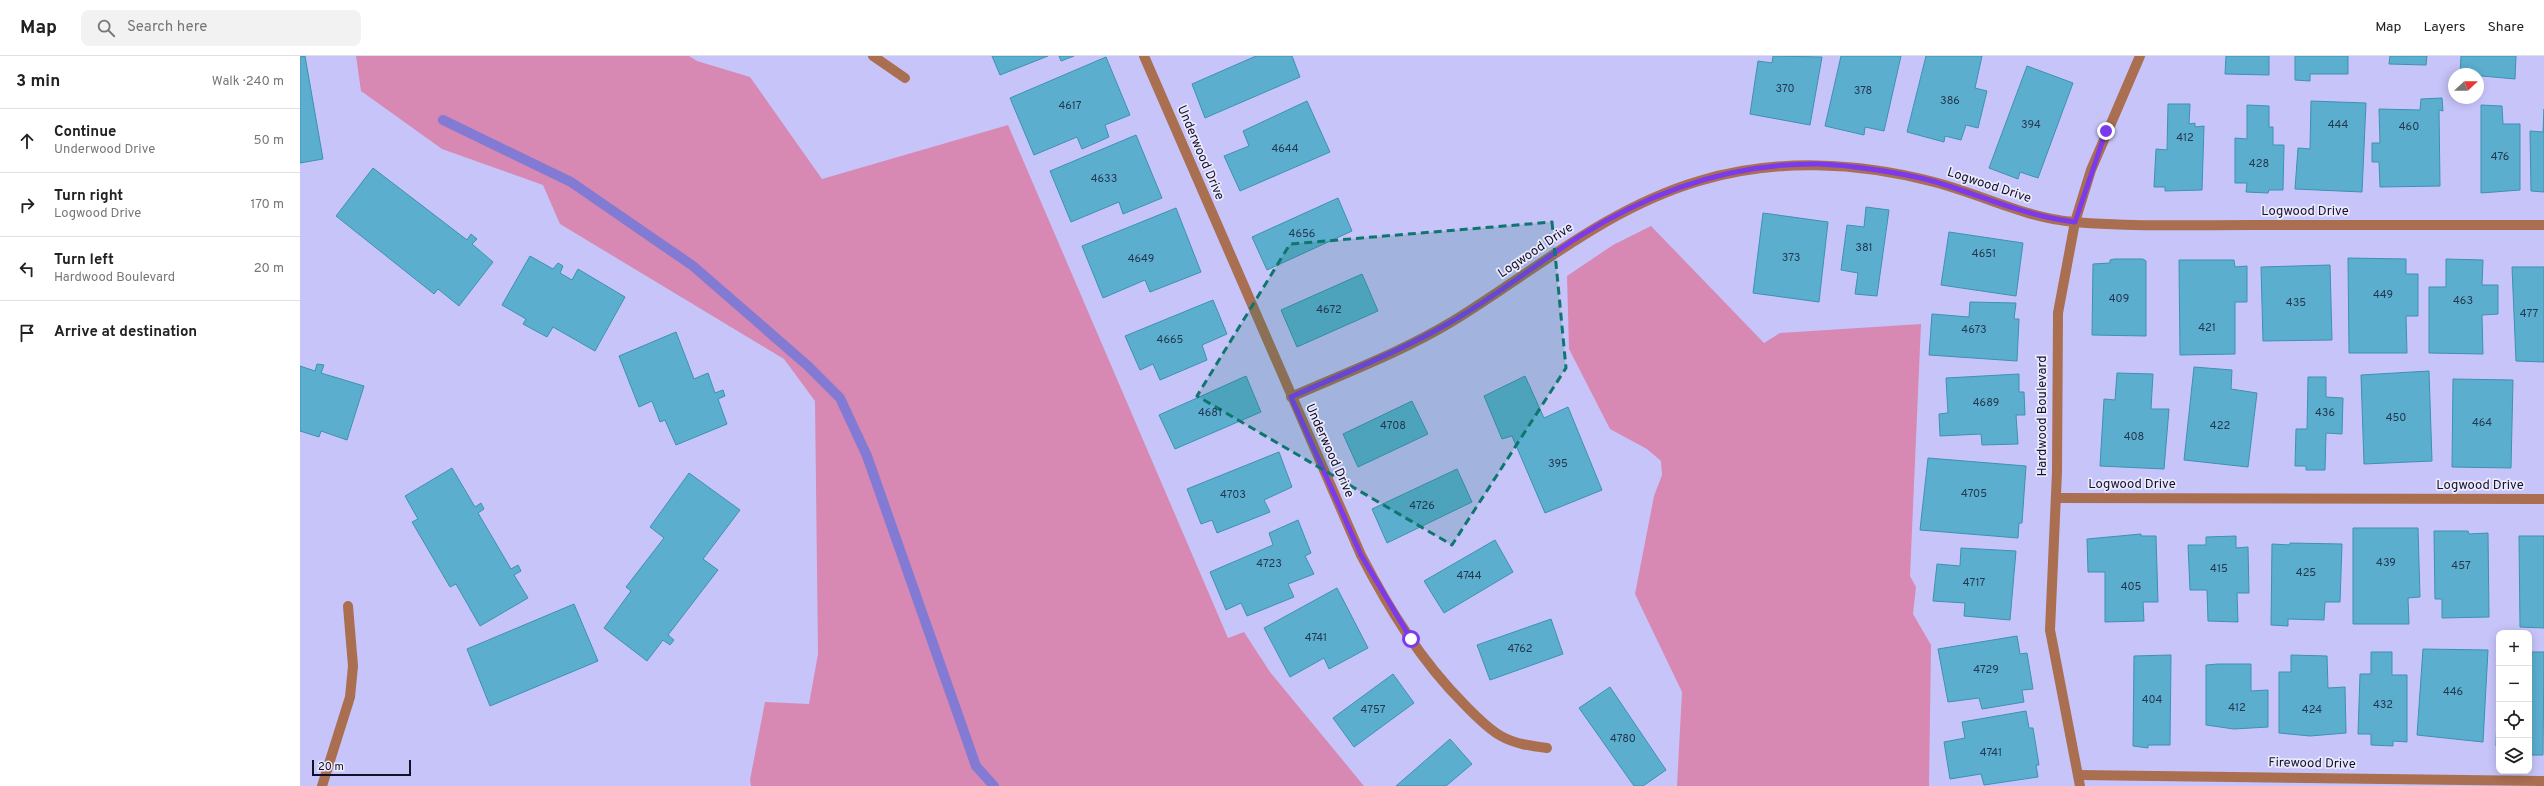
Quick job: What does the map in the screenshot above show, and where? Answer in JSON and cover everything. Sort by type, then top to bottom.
[{"type":"street","points":[[873,56],[905,78]]},
{"type":"street","name":"Underwood Drive","points":[[1144,56],[1361,555],[1397,619],[1429,665],[1475,715],[1500,736],[1522,745],[1547,748]]},
{"type":"street","name":"Hardwood Boulevard","points":[[2080,786],[2080,775],[2055,664],[2050,630],[2056,498],[2058,313],[2075,222],[2091,170],[2140,56]]},
{"type":"street","name":"Logwood Drive","points":[[1291,397],[1393,352],[1449,323],[1516,281],[1579,236],[1625,211],[1691,183],[1758,167],[1820,164],[1880,172],[1933,182],[2044,218],[2075,222],[2166,224],[2544,225]]},
{"type":"street","name":"Logwood Drive","points":[[2056,498],[2544,499]]},
{"type":"street","points":[[322,786],[350,697],[353,666],[352,636],[348,606]]},
{"type":"street","name":"Firewood Drive","points":[[2080,775],[2544,781]]},
{"type":"highlighted area","points":[[1552,222],[1566,368],[1452,545],[1197,396],[1290,244]]},
{"type":"shaded area","points":[[356,56],[689,56],[697,61],[750,77],[822,179],[1008,125],[1228,638],[1244,632],[1270,672],[1364,786],[751,786],[750,780],[765,702],[809,704],[818,654],[815,401],[784,359],[560,224],[543,185],[442,149],[361,91]]},
{"type":"shaded area","points":[[1651,226],[1764,343],[1780,333],[1921,324],[1910,576],[1916,587],[1913,614],[1931,645],[1929,786],[1677,786],[1682,692],[1635,594],[1654,496],[1662,475],[1661,461],[1647,449],[1610,429],[1569,349],[1567,276],[1613,245]]},
{"type":"building","points":[[305,56],[323,159],[300,163],[300,57]]},
{"type":"building","points":[[992,56],[1048,56],[1000,75]]},
{"type":"building","points":[[1059,56],[1074,56],[1061,61]]},
{"type":"building","points":[[1256,56],[1292,56],[1300,77],[1205,118],[1192,84]]},
{"type":"building","points":[[1773,56],[1822,57],[1810,125],[1750,114],[1758,61],[1772,63]]},
{"type":"building","points":[[1841,56],[1901,56],[1884,131],[1865,127],[1864,135],[1825,126]]},
{"type":"building","points":[[1926,56],[1982,56],[1975,88],[1987,91],[1978,128],[1966,125],[1961,140],[1945,136],[1944,142],[1907,132]]},
{"type":"building","points":[[2226,56],[2269,56],[2269,75],[2225,74]]},
{"type":"building","points":[[2295,56],[2348,56],[2348,74],[2310,74],[2310,81],[2295,80]]},
{"type":"building","points":[[2390,56],[2427,56],[2426,65],[2389,64]]},
{"type":"building","points":[[2461,56],[2516,56],[2515,79],[2484,76],[2484,68],[2460,68]]},
{"type":"building","points":[[1106,57],[1130,115],[1105,125],[1109,137],[1082,149],[1077,137],[1034,155],[1010,98]]},
{"type":"building","points":[[2027,66],[2073,83],[2038,178],[2020,172],[2018,179],[1989,168]]},
{"type":"building","points":[[2442,98],[2443,111],[2439,110],[2440,186],[2380,187],[2379,162],[2372,162],[2372,143],[2380,143],[2379,109],[2420,110],[2421,99]]},
{"type":"building","points":[[1307,101],[1330,152],[1240,191],[1224,156],[1249,146],[1243,131]]},
{"type":"building","points":[[2311,101],[2366,103],[2362,192],[2295,189],[2298,148],[2310,149]]},
{"type":"building","points":[[2168,104],[2190,104],[2189,124],[2195,123],[2195,127],[2204,126],[2202,190],[2165,191],[2165,187],[2154,187],[2156,149],[2167,150]]},
{"type":"building","points":[[2247,105],[2269,106],[2269,127],[2273,127],[2273,145],[2284,145],[2283,190],[2269,190],[2268,193],[2246,192],[2247,183],[2235,183],[2235,138],[2247,139]]},
{"type":"building","points":[[2481,105],[2502,106],[2503,124],[2520,124],[2520,190],[2481,193]]},
{"type":"building","points":[[2544,109],[2544,192],[2531,191],[2530,131],[2543,132]]},
{"type":"building","points":[[1136,135],[1162,198],[1123,214],[1119,202],[1071,222],[1050,171]]},
{"type":"building","points":[[373,168],[467,240],[471,234],[477,239],[472,244],[493,262],[459,306],[438,289],[434,294],[336,216]]},
{"type":"building","points":[[1338,198],[1352,231],[1267,270],[1252,237]]},
{"type":"building","points":[[1866,207],[1889,210],[1877,296],[1855,294],[1858,273],[1841,270],[1847,225],[1864,227]]},
{"type":"building","points":[[1176,208],[1201,272],[1150,292],[1145,280],[1103,298],[1082,246]]},
{"type":"building","points":[[1763,213],[1828,222],[1819,302],[1753,293]]},
{"type":"building","points":[[1949,232],[2023,243],[2016,296],[1941,285]]},
{"type":"building","points":[[530,256],[553,269],[558,263],[563,266],[560,273],[572,280],[578,269],[625,297],[595,351],[553,327],[547,337],[523,324],[526,319],[502,305]]},
{"type":"building","points":[[2348,258],[2406,259],[2406,274],[2418,274],[2418,316],[2406,316],[2407,353],[2349,353]]},
{"type":"building","points":[[2143,259],[2146,261],[2146,336],[2092,335],[2093,264],[2110,263],[2110,260]]},
{"type":"building","points":[[2446,259],[2483,260],[2482,285],[2498,285],[2498,314],[2482,315],[2483,354],[2429,353],[2429,287],[2446,287]]},
{"type":"building","points":[[2179,260],[2234,260],[2235,267],[2247,266],[2247,302],[2235,302],[2235,354],[2180,355]]},
{"type":"building","points":[[2330,265],[2332,340],[2263,341],[2261,267]]},
{"type":"building","points":[[2512,267],[2544,267],[2544,362],[2516,361]]},
{"type":"building","points":[[1362,274],[1378,311],[1297,347],[1281,310]]},
{"type":"building","points":[[1213,300],[1227,334],[1202,345],[1207,360],[1160,380],[1153,364],[1140,370],[1125,336]]},
{"type":"building","points":[[1970,302],[2016,303],[2014,319],[2019,319],[2017,361],[1929,355],[1932,314],[1969,317]]},
{"type":"building","points":[[676,332],[694,379],[708,373],[715,393],[723,390],[725,396],[718,399],[727,424],[676,445],[665,420],[660,422],[652,401],[639,407],[619,356]]},
{"type":"building","points":[[317,364],[324,365],[321,373],[364,386],[347,440],[321,431],[319,437],[300,431],[300,366],[315,371]]},
{"type":"building","points":[[2194,367],[2232,370],[2231,389],[2257,393],[2248,467],[2184,460]]},
{"type":"building","points":[[2429,371],[2432,461],[2364,464],[2361,375]]},
{"type":"building","points":[[2117,373],[2153,374],[2151,409],[2169,409],[2164,469],[2100,466],[2104,399],[2115,400]]},
{"type":"building","points":[[2019,374],[2019,392],[2024,392],[2025,415],[2016,415],[2018,444],[1982,445],[1981,434],[1940,436],[1939,414],[1948,413],[1946,378]]},
{"type":"building","points":[[1246,376],[1261,412],[1175,449],[1159,415]]},
{"type":"building","points":[[1525,376],[1544,418],[1568,407],[1602,490],[1545,513],[1512,436],[1502,439],[1484,396]]},
{"type":"building","points":[[2308,377],[2326,377],[2326,397],[2343,398],[2342,434],[2326,433],[2325,470],[2306,470],[2306,466],[2295,466],[2296,429],[2307,429]]},
{"type":"building","points":[[2453,379],[2513,380],[2511,468],[2452,467]]},
{"type":"building","points":[[1412,401],[1428,434],[1358,467],[1343,434]]},
{"type":"building","points":[[1279,452],[1292,487],[1264,500],[1270,512],[1217,533],[1212,520],[1201,524],[1187,489]]},
{"type":"building","points":[[1928,458],[2026,466],[2022,523],[2019,523],[2018,538],[1920,530]]},
{"type":"building","points":[[452,468],[475,507],[481,503],[484,509],[478,513],[511,569],[518,565],[521,571],[514,575],[528,598],[480,626],[456,584],[450,587],[412,522],[418,519],[405,496]]},
{"type":"building","points":[[1457,469],[1472,502],[1387,543],[1372,509]]},
{"type":"building","points":[[689,473],[740,510],[703,559],[718,570],[668,635],[674,640],[670,645],[663,640],[647,661],[604,628],[631,591],[626,587],[664,538],[650,527]]},
{"type":"building","points":[[1298,520],[1311,553],[1305,556],[1314,574],[1288,584],[1294,597],[1247,616],[1241,603],[1226,610],[1210,572],[1273,545],[1269,533]]},
{"type":"building","points":[[2353,528],[2418,528],[2420,597],[2408,598],[2409,624],[2353,624]]},
{"type":"building","points":[[2434,531],[2468,531],[2469,534],[2488,533],[2489,617],[2442,618],[2442,599],[2435,599]]},
{"type":"building","points":[[2141,534],[2141,536],[2156,536],[2158,602],[2143,602],[2144,621],[2105,622],[2105,572],[2088,572],[2087,539]]},
{"type":"building","points":[[2236,536],[2236,548],[2248,547],[2249,593],[2237,593],[2238,622],[2208,621],[2207,590],[2190,590],[2188,545],[2206,545],[2206,537]]},
{"type":"building","points":[[2519,536],[2544,536],[2544,628],[2520,627]]},
{"type":"building","points":[[1495,540],[1513,572],[1444,613],[1424,581]]},
{"type":"building","points":[[2290,543],[2342,544],[2340,602],[2325,602],[2324,620],[2288,619],[2288,626],[2271,625],[2272,544],[2290,545]]},
{"type":"building","points":[[1961,548],[2016,551],[2010,620],[1964,616],[1965,603],[1933,601],[1937,564],[1960,566]]},
{"type":"building","points":[[1337,588],[1368,648],[1329,669],[1324,658],[1290,677],[1264,628]]},
{"type":"building","points":[[574,604],[598,661],[490,706],[467,649]]},
{"type":"building","points":[[1551,619],[1563,654],[1490,680],[1477,645]]},
{"type":"building","points":[[2017,636],[2020,654],[2027,653],[2033,689],[2022,690],[2024,702],[1982,709],[1979,698],[1948,702],[1938,649]]},
{"type":"building","points":[[2423,649],[2488,650],[2483,742],[2417,735]]},
{"type":"building","points":[[2371,652],[2392,652],[2392,675],[2407,675],[2407,742],[2393,741],[2393,746],[2371,745],[2371,734],[2358,734],[2360,674],[2371,674]]},
{"type":"building","points":[[2532,652],[2544,652],[2543,755],[2532,755]]},
{"type":"building","points":[[2171,655],[2170,745],[2148,745],[2148,748],[2133,746],[2134,656]]},
{"type":"building","points":[[2291,655],[2327,656],[2328,688],[2345,687],[2346,733],[2310,736],[2279,733],[2279,672],[2291,672]]},
{"type":"building","points":[[2251,664],[2251,691],[2268,690],[2268,727],[2234,729],[2206,725],[2206,665]]},
{"type":"building","points":[[1393,674],[1414,703],[1354,747],[1333,718]]},
{"type":"building","points":[[1610,687],[1666,770],[1643,786],[1634,786],[1579,708]]},
{"type":"building","points":[[2026,711],[2029,728],[2033,728],[2039,765],[2036,765],[2038,777],[1984,785],[1981,774],[1950,779],[1944,742],[1965,738],[1962,722]]},
{"type":"building","points":[[1450,739],[1472,764],[1446,786],[1396,786]]},
{"type":"waterway","points":[[443,120],[571,182],[693,266],[808,366],[840,398],[867,456],[976,766],[994,786]]},
{"type":"route","points":[[1411,639],[1397,619],[1361,555],[1291,397],[1393,352],[1449,323],[1516,281],[1579,236],[1632,207],[1698,181],[1758,167],[1820,164],[1880,172],[1933,182],[2044,218],[2075,222],[2091,170],[2106,131]]}]
